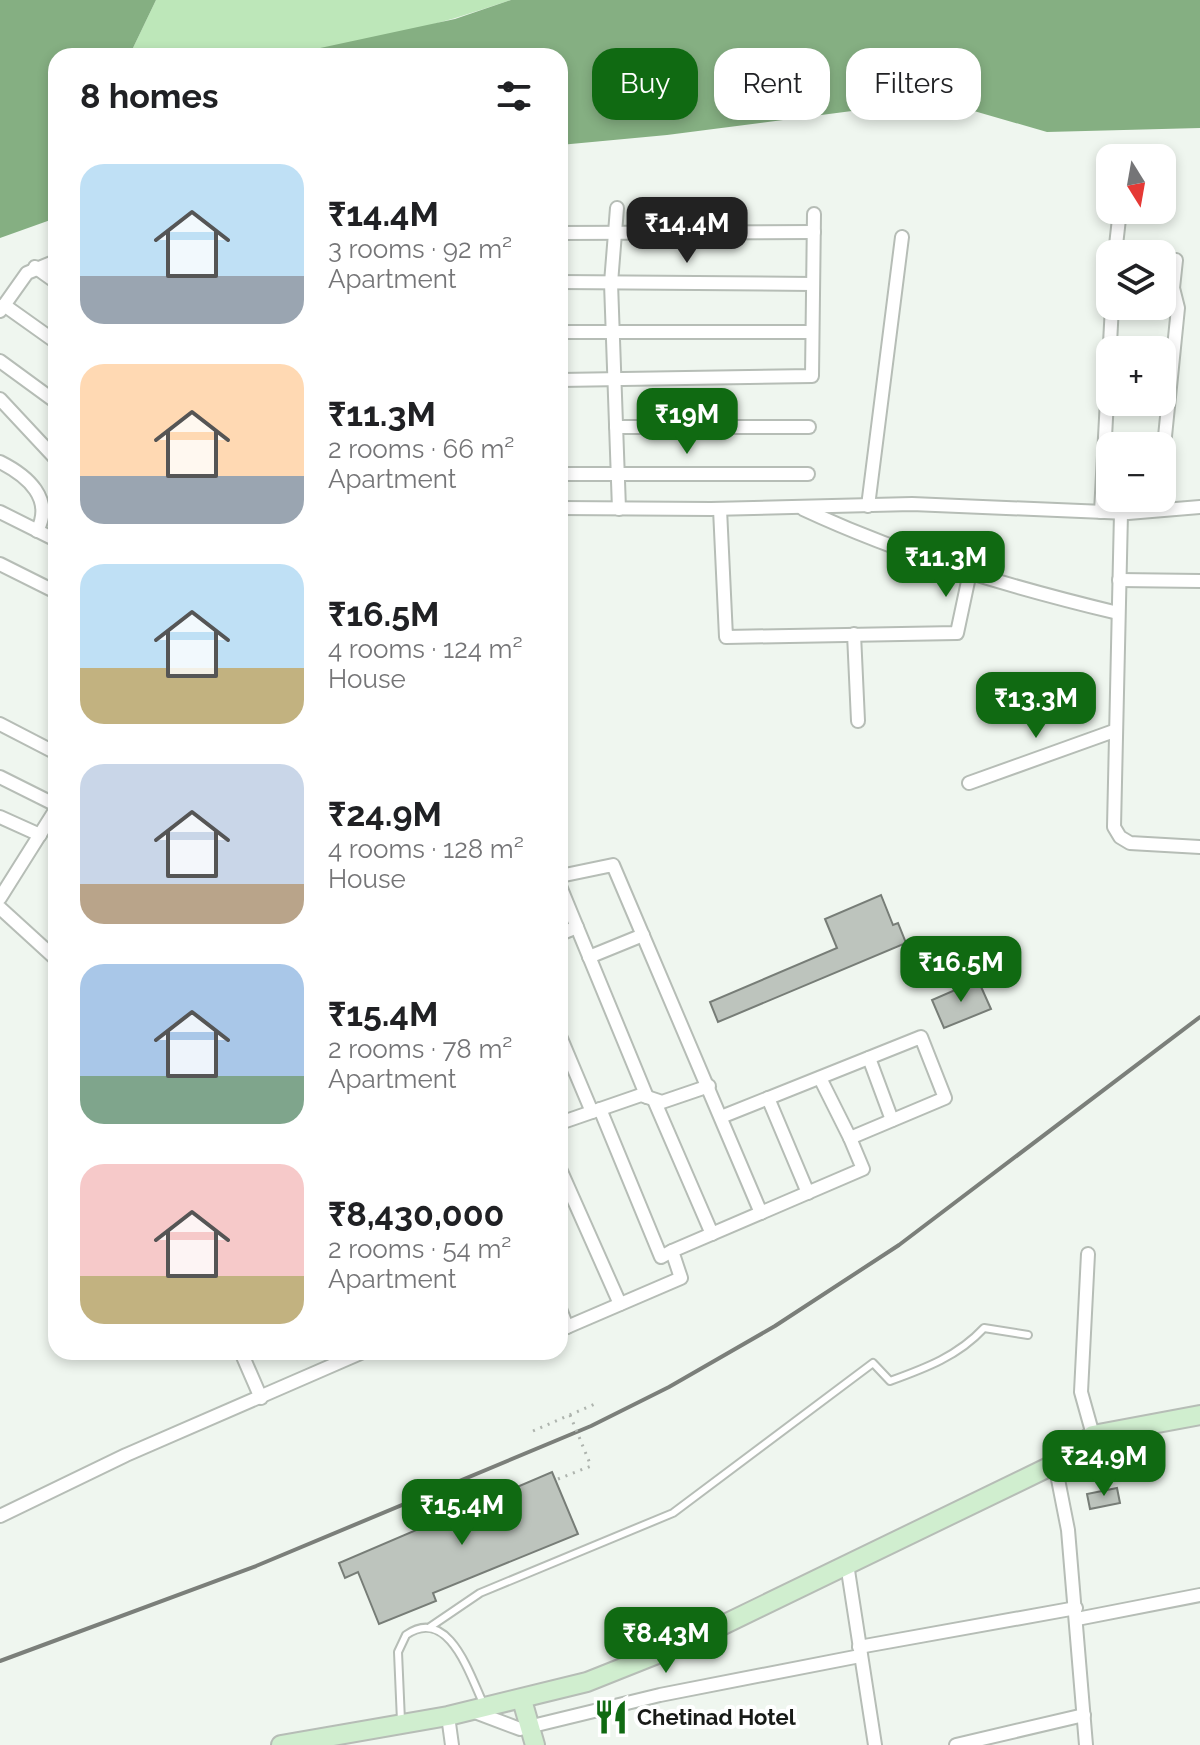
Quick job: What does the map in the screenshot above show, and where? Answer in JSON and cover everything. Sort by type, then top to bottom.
[{"type":"main road","points":[[281,1745],[448,1716],[587,1682],[690,1641],[1055,1464],[1093,1435],[1200,1415]]},
{"type":"main road","points":[[522,1700],[532,1736]]},
{"type":"street","points":[[617,208],[611,283],[619,509]]},
{"type":"street","points":[[568,380],[812,376],[814,214]]},
{"type":"street","points":[[568,233],[814,232]]},
{"type":"street","points":[[868,506],[902,237]]},
{"type":"street","points":[[48,263],[27,273],[2,308],[48,337]]},
{"type":"street","points":[[35,267],[48,276]]},
{"type":"street","points":[[568,282],[813,284]]},
{"type":"street","points":[[1165,432],[1178,308],[1176,300]]},
{"type":"street","points":[[1105,432],[1111,320]]},
{"type":"street","points":[[568,332],[812,332]]},
{"type":"street","points":[[0,361],[48,396]]},
{"type":"street","points":[[0,399],[48,450]]},
{"type":"street","points":[[616,427],[809,427]]},
{"type":"street","points":[[0,462],[17,470],[45,505],[37,531]]},
{"type":"street","points":[[568,474],[808,474]]},
{"type":"street","points":[[568,508],[973,505],[1096,512]]},
{"type":"street","points":[[1176,505],[1200,507]]},
{"type":"street","points":[[801,508],[858,535],[1032,593],[1118,613]]},
{"type":"street","points":[[720,509],[726,637],[957,633],[970,572]]},
{"type":"street","points":[[0,512],[48,536]]},
{"type":"street","points":[[1101,512],[1125,512]]},
{"type":"street","points":[[1121,513],[1112,817],[1117,833],[1137,844],[1200,847]]},
{"type":"street","points":[[0,564],[48,588]]},
{"type":"street","points":[[1119,580],[1200,581]]},
{"type":"street","points":[[854,634],[858,721]]},
{"type":"street","points":[[0,724],[48,749]]},
{"type":"street","points":[[969,783],[1114,731]]},
{"type":"street","points":[[0,777],[48,803]]},
{"type":"street","points":[[0,817],[40,835]]},
{"type":"street","points":[[0,898],[48,821]]},
{"type":"street","points":[[568,874],[613,865],[761,1213]]},
{"type":"street","points":[[568,905],[712,1234]]},
{"type":"street","points":[[0,908],[48,952]]},
{"type":"street","points":[[568,931],[577,927]]},
{"type":"street","points":[[589,957],[643,935]]},
{"type":"street","points":[[721,1117],[921,1037],[945,1098],[850,1138]]},
{"type":"street","points":[[568,1053],[661,1257],[863,1169],[820,1078]]},
{"type":"street","points":[[869,1058],[892,1120]]},
{"type":"street","points":[[568,1120],[641,1095],[662,1102],[709,1086]]},
{"type":"street","points":[[768,1098],[808,1193]]},
{"type":"street","points":[[568,1187],[620,1304]]},
{"type":"street","points":[[568,1326],[681,1278],[672,1251]]},
{"type":"street","points":[[1088,1254],[1081,1392],[1093,1435]]},
{"type":"street","points":[[244,1360],[261,1398]]},
{"type":"street","points":[[0,1516],[126,1455],[345,1360]]},
{"type":"street","points":[[1055,1464],[1068,1530],[1086,1745]]},
{"type":"street","points":[[847,1564],[875,1745]]},
{"type":"street","points":[[479,1709],[495,1723],[520,1729],[532,1736],[660,1695],[859,1652],[1200,1595]]},
{"type":"street","points":[[956,1745],[1084,1715]]},
{"type":"street","points":[[448,1716],[452,1745]]},
{"type":"lane","points":[[401,1724],[401,1642],[414,1629],[430,1627],[480,1593],[673,1513],[873,1363],[890,1381],[933,1366],[969,1344],[984,1328],[1028,1335]]},
{"type":"lane","points":[[430,1627],[446,1634],[453,1643],[479,1709]]},
{"type":"path","points":[[533,1431],[597,1403]]},
{"type":"path","points":[[558,1479],[591,1466],[570,1415]]},
{"type":"shaded area","points":[[0,0],[156,0],[133,48],[48,48],[48,221],[0,238]]},
{"type":"shaded area","points":[[156,0],[511,0],[428,26],[330,48],[133,48]]},
{"type":"shaded area","points":[[511,0],[1200,0],[1200,128],[1047,132],[981,113],[981,48],[846,48],[846,112],[830,114],[830,48],[714,48],[714,120],[782,120],[568,144],[568,48],[320,48],[455,19]]},
{"type":"building","points":[[881,895],[893,925],[898,923],[906,943],[718,1022],[710,1002],[837,948],[825,919]]},
{"type":"building","points":[[978,980],[991,1009],[944,1028],[932,1000]]},
{"type":"building","points":[[552,1472],[578,1534],[433,1593],[436,1601],[379,1624],[358,1572],[345,1578],[339,1563]]},
{"type":"building","points":[[1117,1488],[1120,1503],[1090,1509],[1087,1494]]},
{"type":"railway","points":[[0,1661],[256,1566],[591,1426],[669,1387],[775,1326],[899,1245],[1200,1017]]},
{"type":"place","name":"Chetinad Hotel","points":[[611,1717]]}]
